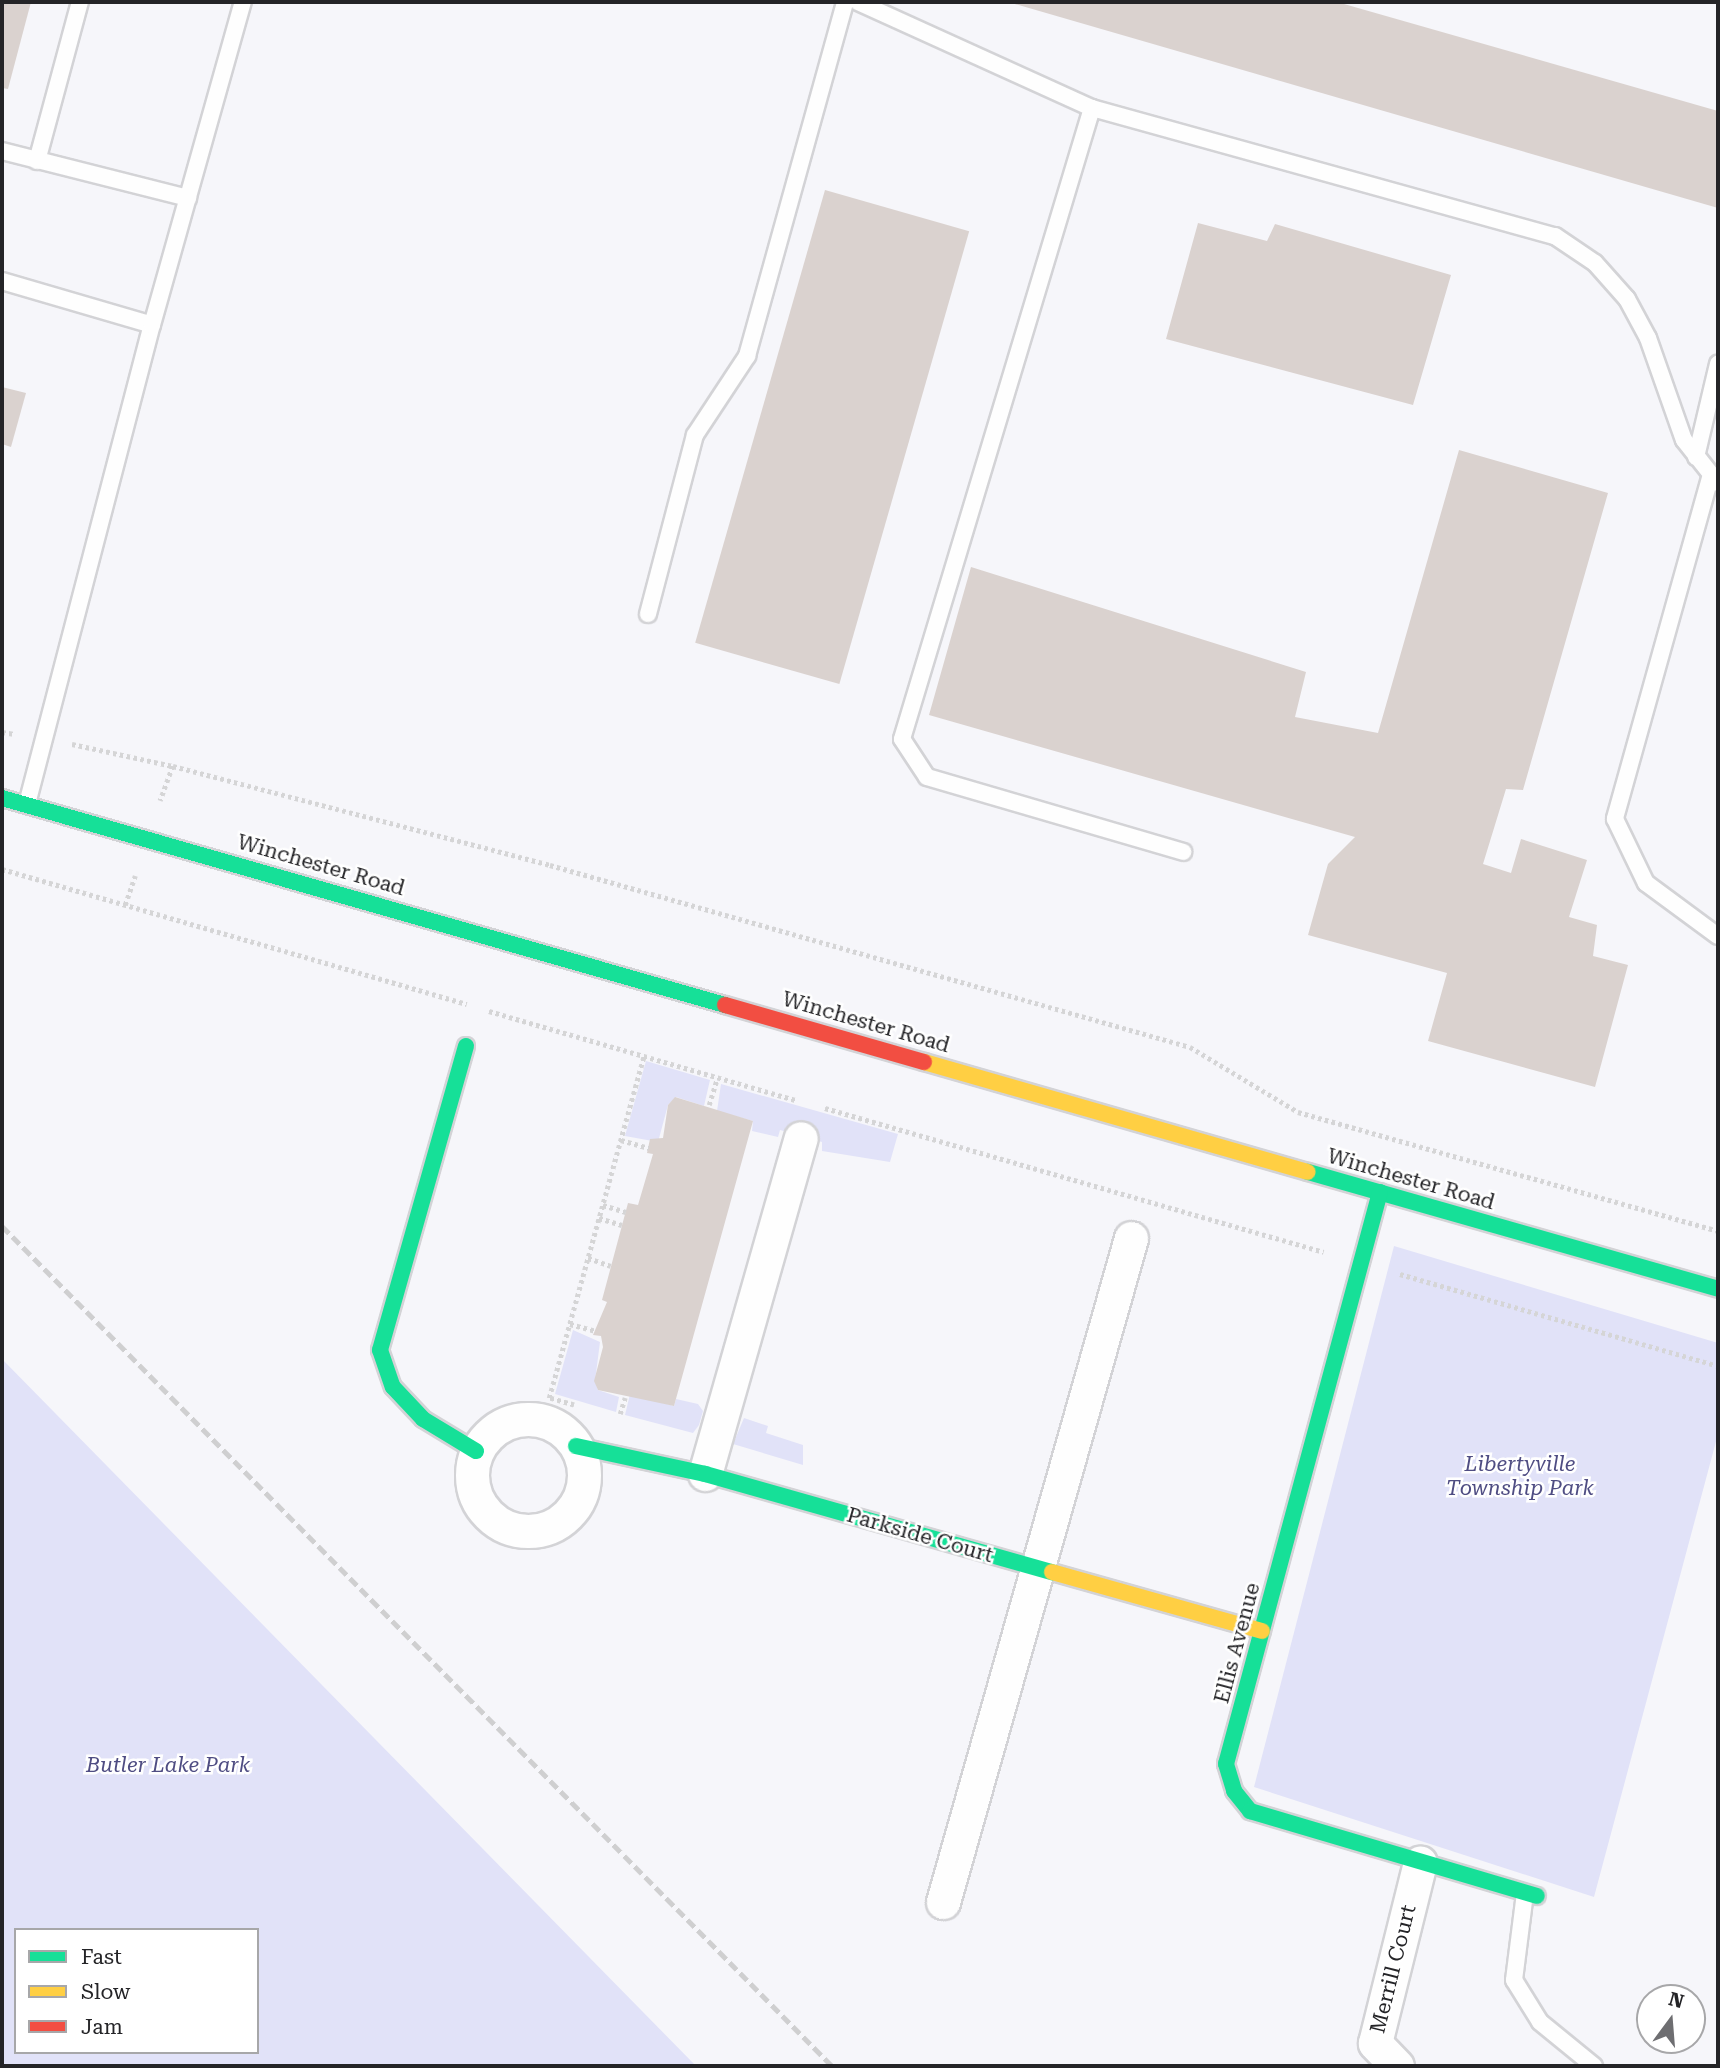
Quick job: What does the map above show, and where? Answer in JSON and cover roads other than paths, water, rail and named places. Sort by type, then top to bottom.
[{"type":"street","name":"Winchester Road","points":[[2,798],[148,837],[1718,1289]]},
{"type":"street","points":[[466,1046],[380,1350],[393,1387],[424,1419],[476,1451],[471,1470],[481,1507],[504,1525],[532,1532],[559,1521],[579,1500],[584,1481],[576,1446]]},
{"type":"street","points":[[705,1474],[801,1138]]},
{"type":"street","name":"Ellis Avenue","points":[[1380,1192],[1226,1764],[1234,1791],[1250,1811],[1531,1895]]},
{"type":"street","points":[[943,1902],[1131,1238]]},
{"type":"street","name":"Parkside Court","points":[[476,1451],[487,1435],[517,1419],[551,1423],[576,1446],[705,1474],[1262,1632]]},
{"type":"street","name":"Merrill Court","points":[[1397,2066],[1375,2043],[1420,1863]]},
{"type":"lane","points":[[37,160],[80,2]]},
{"type":"lane","points":[[27,804],[48,738],[152,325],[243,2]]},
{"type":"lane","points":[[648,614],[695,435],[747,356],[845,2]]},
{"type":"lane","points":[[858,2],[1093,108],[1555,236],[1595,263],[1627,299],[1648,338],[1684,440],[1714,480],[1615,819],[1646,883],[1718,936]]},
{"type":"lane","points":[[1093,108],[902,738],[927,777],[1183,852]]},
{"type":"lane","points":[[2,151],[188,198]]},
{"type":"lane","points":[[2,281],[152,325]]},
{"type":"lane","points":[[1696,457],[1718,364]]},
{"type":"lane","points":[[1531,1895],[1514,1980],[1540,2022],[1594,2066]]},
{"type":"railway","points":[[2,1226],[832,2066]]},
{"type":"park label","name":"Libertyville Township Park","points":[[1520,1476]]},
{"type":"park label","name":"Butler Lake Park","points":[[168,1765]]}]
